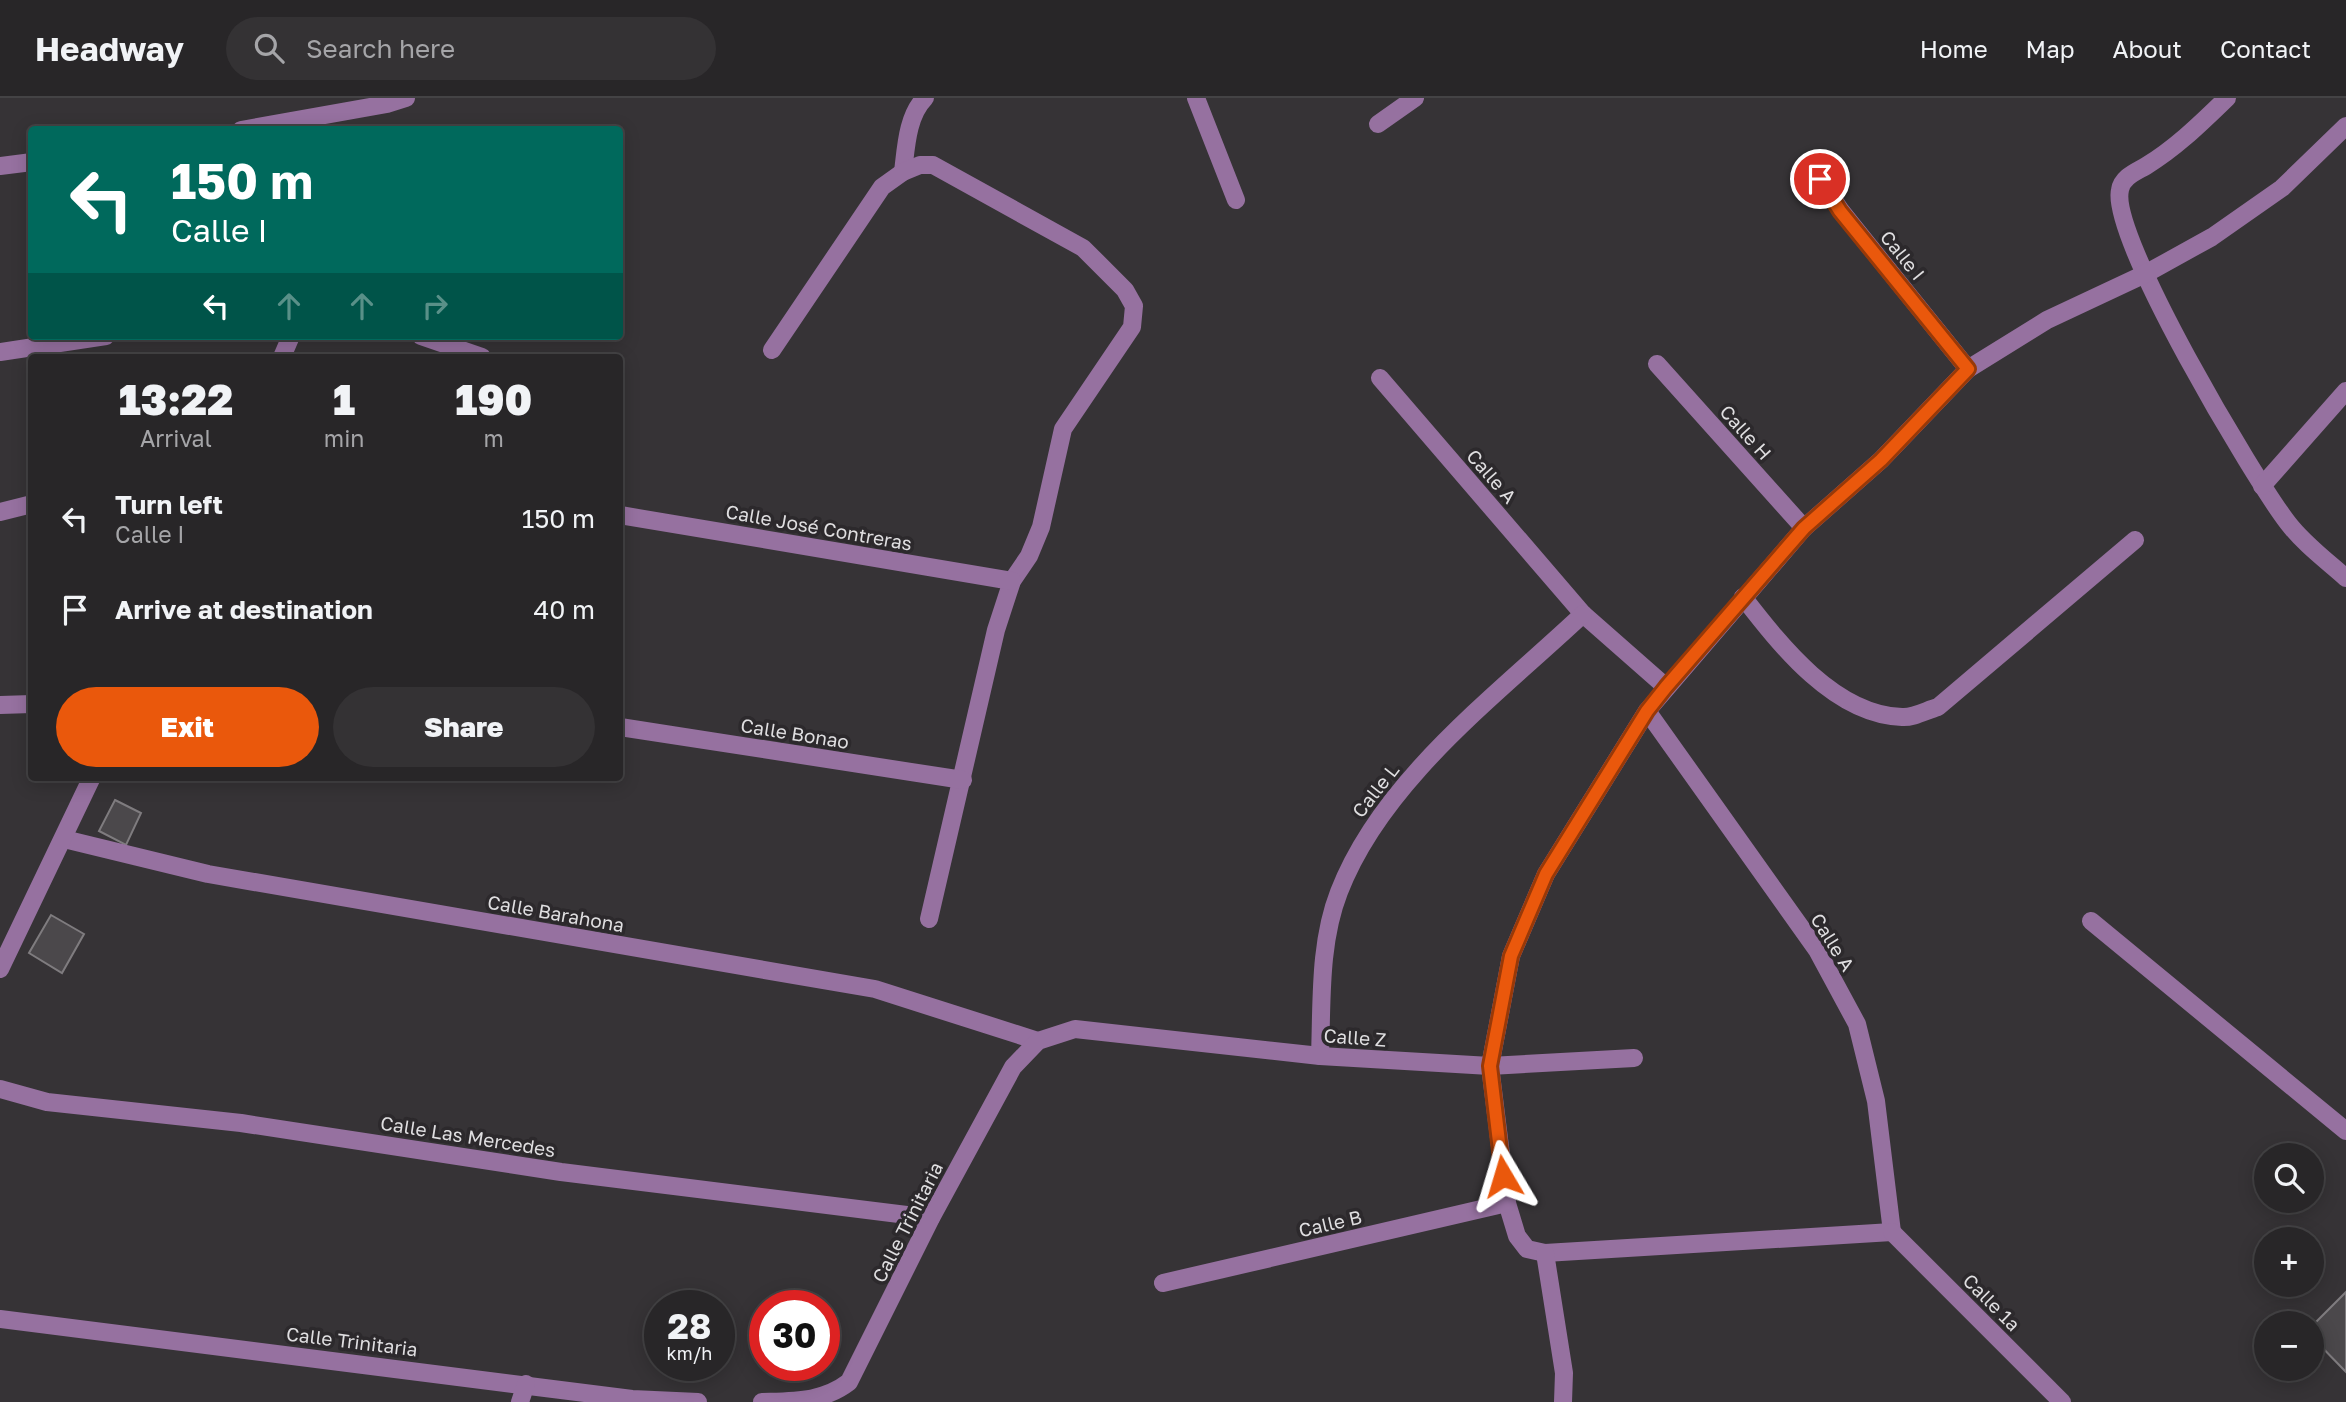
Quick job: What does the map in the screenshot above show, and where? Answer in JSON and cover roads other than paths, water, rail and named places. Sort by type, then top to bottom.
[{"type":"street","points":[[282,126],[331,121],[406,98]]},
{"type":"street","points":[[903,172],[909,130],[919,104],[925,98]]},
{"type":"street","points":[[1196,98],[1236,200]]},
{"type":"street","points":[[1378,124],[1415,98]]},
{"type":"street","points":[[2227,98],[2173,149],[2125,179],[2119,191],[2123,216],[2145,274],[2197,378],[2262,486],[2290,526],[2346,578]]},
{"type":"street","points":[[1892,1233],[1545,1253],[1527,1249],[1517,1236],[1507,1203],[1490,1066],[1511,956],[1546,874],[1647,711],[1804,528],[1881,460],[1968,369],[2047,320],[2145,274],[2212,237],[2282,188],[2346,126]]},
{"type":"street","points":[[0,166],[28,162]]},
{"type":"street","name":"Calle I","points":[[1810,163],[1840,211],[1968,369]]},
{"type":"street","points":[[772,350],[872,200],[903,172],[933,165],[1083,248],[1125,290],[1134,306],[1132,327],[1063,429],[1041,527],[1030,556],[1012,582],[996,630],[929,919]]},
{"type":"street","points":[[0,352],[80,340]]},
{"type":"street","points":[[433,340],[473,354]]},
{"type":"street","name":"Calle H","points":[[1657,364],[1804,528]]},
{"type":"street","name":"Calle A","points":[[1380,378],[1583,614],[1666,687]]},
{"type":"street","points":[[2262,486],[2346,391]]},
{"type":"street","points":[[0,512],[28,505]]},
{"type":"street","name":"Calle José Contreras","points":[[623,516],[1012,582]]},
{"type":"street","points":[[1744,597],[1775,638],[1825,684],[1865,712],[1904,718],[1938,707],[2135,540]]},
{"type":"street","name":"Calle L","points":[[1320,1056],[1324,957],[1338,894],[1368,831],[1419,767],[1583,614]]},
{"type":"street","points":[[0,705],[28,704]]},
{"type":"street","name":"Calle A","points":[[1647,711],[1817,950],[1857,1024],[1877,1101],[1892,1233]]},
{"type":"street","name":"Calle Bonao","points":[[623,727],[963,780]]},
{"type":"street","points":[[0,969],[90,781]]},
{"type":"street","name":"Calle Barahona","points":[[64,839],[208,874],[875,989],[1038,1041]]},
{"type":"street","points":[[2091,921],[2346,1131]]},
{"type":"street","name":"Calle Z","points":[[1075,1029],[1320,1056],[1490,1066],[1634,1058]]},
{"type":"street","name":"Calle Trinitaria","points":[[762,1402],[814,1400],[834,1395],[849,1382],[931,1218],[1013,1067],[1038,1041],[1075,1029]]},
{"type":"street","name":"Calle Las Mercedes","points":[[0,1089],[47,1102],[241,1123],[561,1172],[931,1218]]},
{"type":"street","name":"Calle B","points":[[1163,1283],[1507,1203]]},
{"type":"street","name":"Calle 1a","points":[[1892,1233],[2062,1402]]},
{"type":"street","points":[[1545,1253],[1564,1373],[1563,1402]]},
{"type":"street","name":"Calle Trinitaria","points":[[0,1319],[632,1399],[698,1402]]},
{"type":"street","points":[[520,1402],[526,1384]]}]
